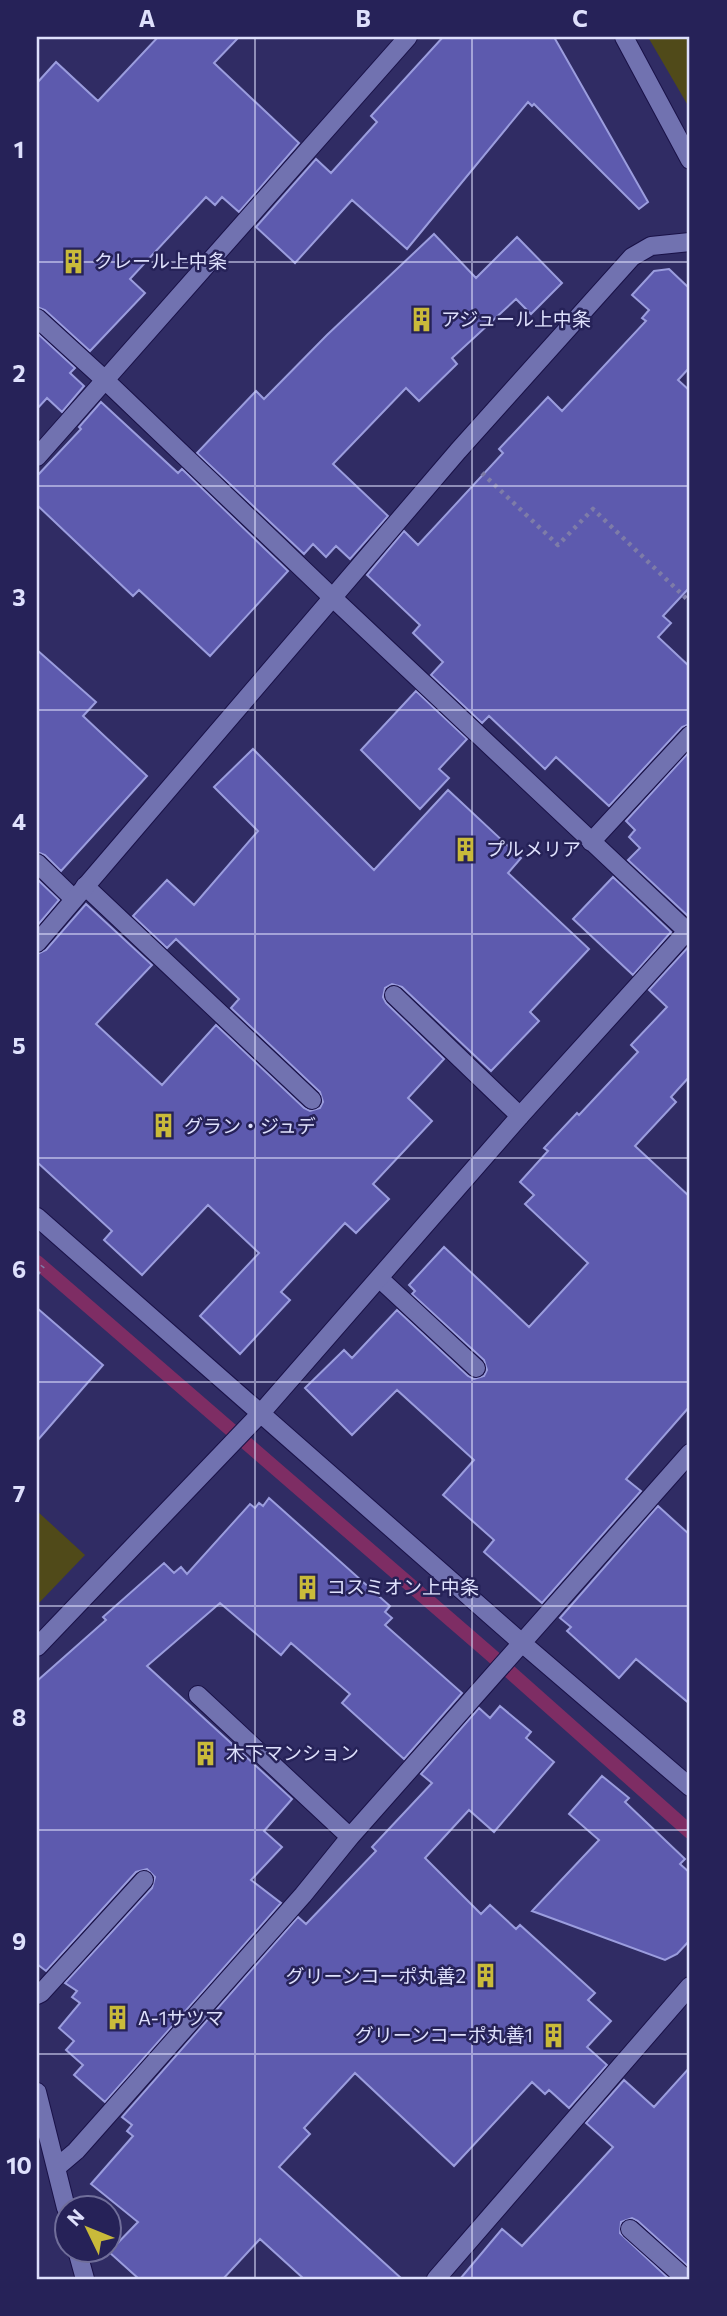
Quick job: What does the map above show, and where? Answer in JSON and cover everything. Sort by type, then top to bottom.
[{"type":"street","points":[[37,457],[408,37]]},
{"type":"street","points":[[624,37],[690,160]]},
{"type":"street","points":[[37,943],[458,451],[632,257],[651,246],[690,242]]},
{"type":"street","points":[[37,318],[591,842],[689,931],[520,1116],[256,1418],[37,1647]]},
{"type":"street","points":[[591,842],[690,735]]},
{"type":"street","points":[[37,863],[80,893],[312,1100]]},
{"type":"street","points":[[394,995],[520,1116]]},
{"type":"street","points":[[37,1217],[256,1418],[518,1649],[690,1787]]},
{"type":"street","points":[[380,1279],[475,1368]]},
{"type":"street","points":[[56,2168],[85,2141],[690,1453]]},
{"type":"street","points":[[198,1695],[350,1837]]},
{"type":"street","points":[[37,1995],[144,1880]]},
{"type":"street","points":[[436,2279],[690,1986]]},
{"type":"street","points":[[37,2092],[62,2194]]},
{"type":"street","points":[[630,2229],[686,2279]]},
{"type":"path","points":[[458,451],[558,545],[593,509],[690,602]]},
{"type":"shaded area","points":[[648,37],[690,37],[690,109]]},
{"type":"shaded area","points":[[37,1511],[85,1555],[37,1605]]},
{"type":"building","points":[[158,37],[239,37],[214,63],[299,143],[239,212],[222,197],[215,205],[206,197],[130,279],[145,293],[90,351],[45,310],[37,307],[37,83],[56,62],[98,101]]},
{"type":"building","points":[[443,37],[554,37],[648,202],[639,209],[534,104],[532,106],[528,102],[407,249],[352,200],[295,263],[256,227],[316,159],[331,173],[377,122],[371,116]]},
{"type":"building","points":[[434,234],[476,278],[517,237],[562,283],[531,314],[516,299],[452,358],[457,364],[419,401],[406,388],[333,464],[388,516],[350,559],[336,546],[326,557],[313,544],[304,554],[197,453],[256,391],[264,399]]},
{"type":"building","points":[[669,269],[690,289],[690,367],[678,380],[690,391],[690,587],[663,616],[671,623],[658,637],[690,667],[690,724],[682,727],[609,806],[556,757],[545,769],[489,716],[482,723],[431,675],[443,662],[413,633],[420,625],[367,575],[404,531],[418,545],[503,453],[499,449],[548,397],[562,411],[646,321],[642,318],[649,310],[632,295],[654,271]]},
{"type":"building","points":[[37,333],[75,368],[70,373],[84,386],[62,412],[47,398],[37,409]]},
{"type":"building","points":[[101,402],[178,473],[182,469],[288,571],[210,656],[139,590],[133,596],[37,505],[37,476],[81,429],[79,427]]},
{"type":"building","points":[[37,650],[96,702],[83,716],[147,776],[61,871],[45,855],[37,852]]},
{"type":"building","points":[[416,691],[467,739],[439,769],[449,778],[420,809],[361,750]]},
{"type":"building","points":[[253,749],[374,870],[448,790],[521,858],[508,873],[589,949],[530,1012],[539,1021],[491,1071],[402,987],[392,984],[385,988],[383,997],[386,1003],[444,1059],[408,1098],[432,1121],[373,1184],[389,1199],[356,1233],[345,1223],[281,1292],[290,1300],[240,1354],[200,1316],[259,1253],[208,1205],[142,1275],[104,1240],[112,1231],[37,1162],[37,954],[46,950],[86,904],[152,965],[96,1024],[162,1085],[216,1025],[304,1108],[310,1111],[320,1108],[323,1102],[320,1092],[231,1008],[239,999],[176,939],[167,948],[133,916],[167,880],[194,905],[258,831],[214,787]]},
{"type":"building","points":[[690,751],[689,917],[628,860],[640,848],[629,837],[635,830],[626,821]]},
{"type":"building","points":[[613,877],[671,932],[633,975],[573,919]]},
{"type":"building","points":[[37,879],[59,900],[37,926]]},
{"type":"building","points":[[690,945],[690,1076],[671,1097],[676,1102],[635,1146],[690,1197],[690,1406],[626,1479],[641,1491],[542,1603],[484,1552],[494,1540],[443,1495],[474,1460],[397,1390],[352,1435],[305,1388],[344,1350],[352,1358],[397,1310],[468,1376],[474,1379],[484,1376],[487,1370],[484,1360],[412,1294],[415,1291],[409,1285],[444,1247],[529,1327],[588,1263],[525,1204],[534,1195],[520,1182],[548,1151],[544,1148],[638,1052],[631,1045],[667,1007],[649,990]]},
{"type":"building","points":[[37,1308],[103,1365],[37,1441]]},
{"type":"building","points":[[269,1498],[390,1606],[385,1612],[392,1618],[385,1625],[462,1693],[404,1759],[342,1703],[350,1694],[291,1643],[281,1655],[220,1603],[147,1666],[292,1799],[264,1831],[282,1847],[251,1880],[281,1903],[105,2102],[74,2075],[83,2065],[66,2050],[74,2041],[59,2028],[80,2003],[72,1997],[77,1991],[65,1983],[152,1888],[155,1877],[147,1869],[136,1872],[46,1971],[37,1964],[37,1681],[106,1620],[103,1617],[164,1563],[174,1573],[181,1567],[187,1574],[250,1504],[255,1508],[259,1503],[263,1506]]},
{"type":"building","points":[[658,1506],[690,1535],[690,1704],[636,1659],[619,1678],[567,1631],[571,1627],[560,1618]]},
{"type":"building","points":[[500,1706],[531,1732],[526,1738],[554,1762],[494,1832],[469,1810],[425,1858],[481,1914],[490,1905],[516,1929],[520,1925],[595,1993],[588,2000],[611,2021],[587,2047],[607,2065],[569,2108],[549,2090],[545,2094],[532,2082],[454,2166],[355,2073],[304,2128],[310,2134],[279,2167],[402,2279],[304,2279],[260,2239],[223,2279],[139,2279],[122,2264],[122,2239],[138,2222],[122,2209],[122,2194],[103,2194],[91,2184],[133,2136],[127,2131],[132,2125],[122,2117],[298,1917],[306,1924],[376,1851],[372,1847],[432,1783],[421,1774],[479,1708],[490,1718]]},
{"type":"building","points":[[602,1776],[629,1798],[625,1802],[685,1859],[680,1864],[690,1873],[690,1940],[677,1954],[665,1960],[532,1911],[599,1840],[569,1814]]},
{"type":"building","points":[[690,2067],[690,2268],[632,2218],[621,2222],[620,2233],[669,2279],[460,2279],[502,2229],[522,2246],[613,2147],[586,2123],[624,2080],[654,2107]]},
{"type":"waterway","points":[[37,1262],[490,1654],[690,1832]]},
{"type":"place","name":"クレール上中条","points":[[74,261]]},
{"type":"place","name":"アジュール上中条","points":[[421,319]]},
{"type":"place","name":"プルメリア","points":[[466,849]]},
{"type":"place","name":"グラン・ジュデ","points":[[164,1126]]},
{"type":"place","name":"コスミオン上中条","points":[[307,1587]]},
{"type":"place","name":"木下マンション","points":[[206,1753]]},
{"type":"place","name":"グリーンコーポ丸善2","points":[[486,1976]]},
{"type":"place","name":"A-1サツマ","points":[[118,2018]]},
{"type":"place","name":"グリーンコーポ丸善1","points":[[553,2035]]}]
